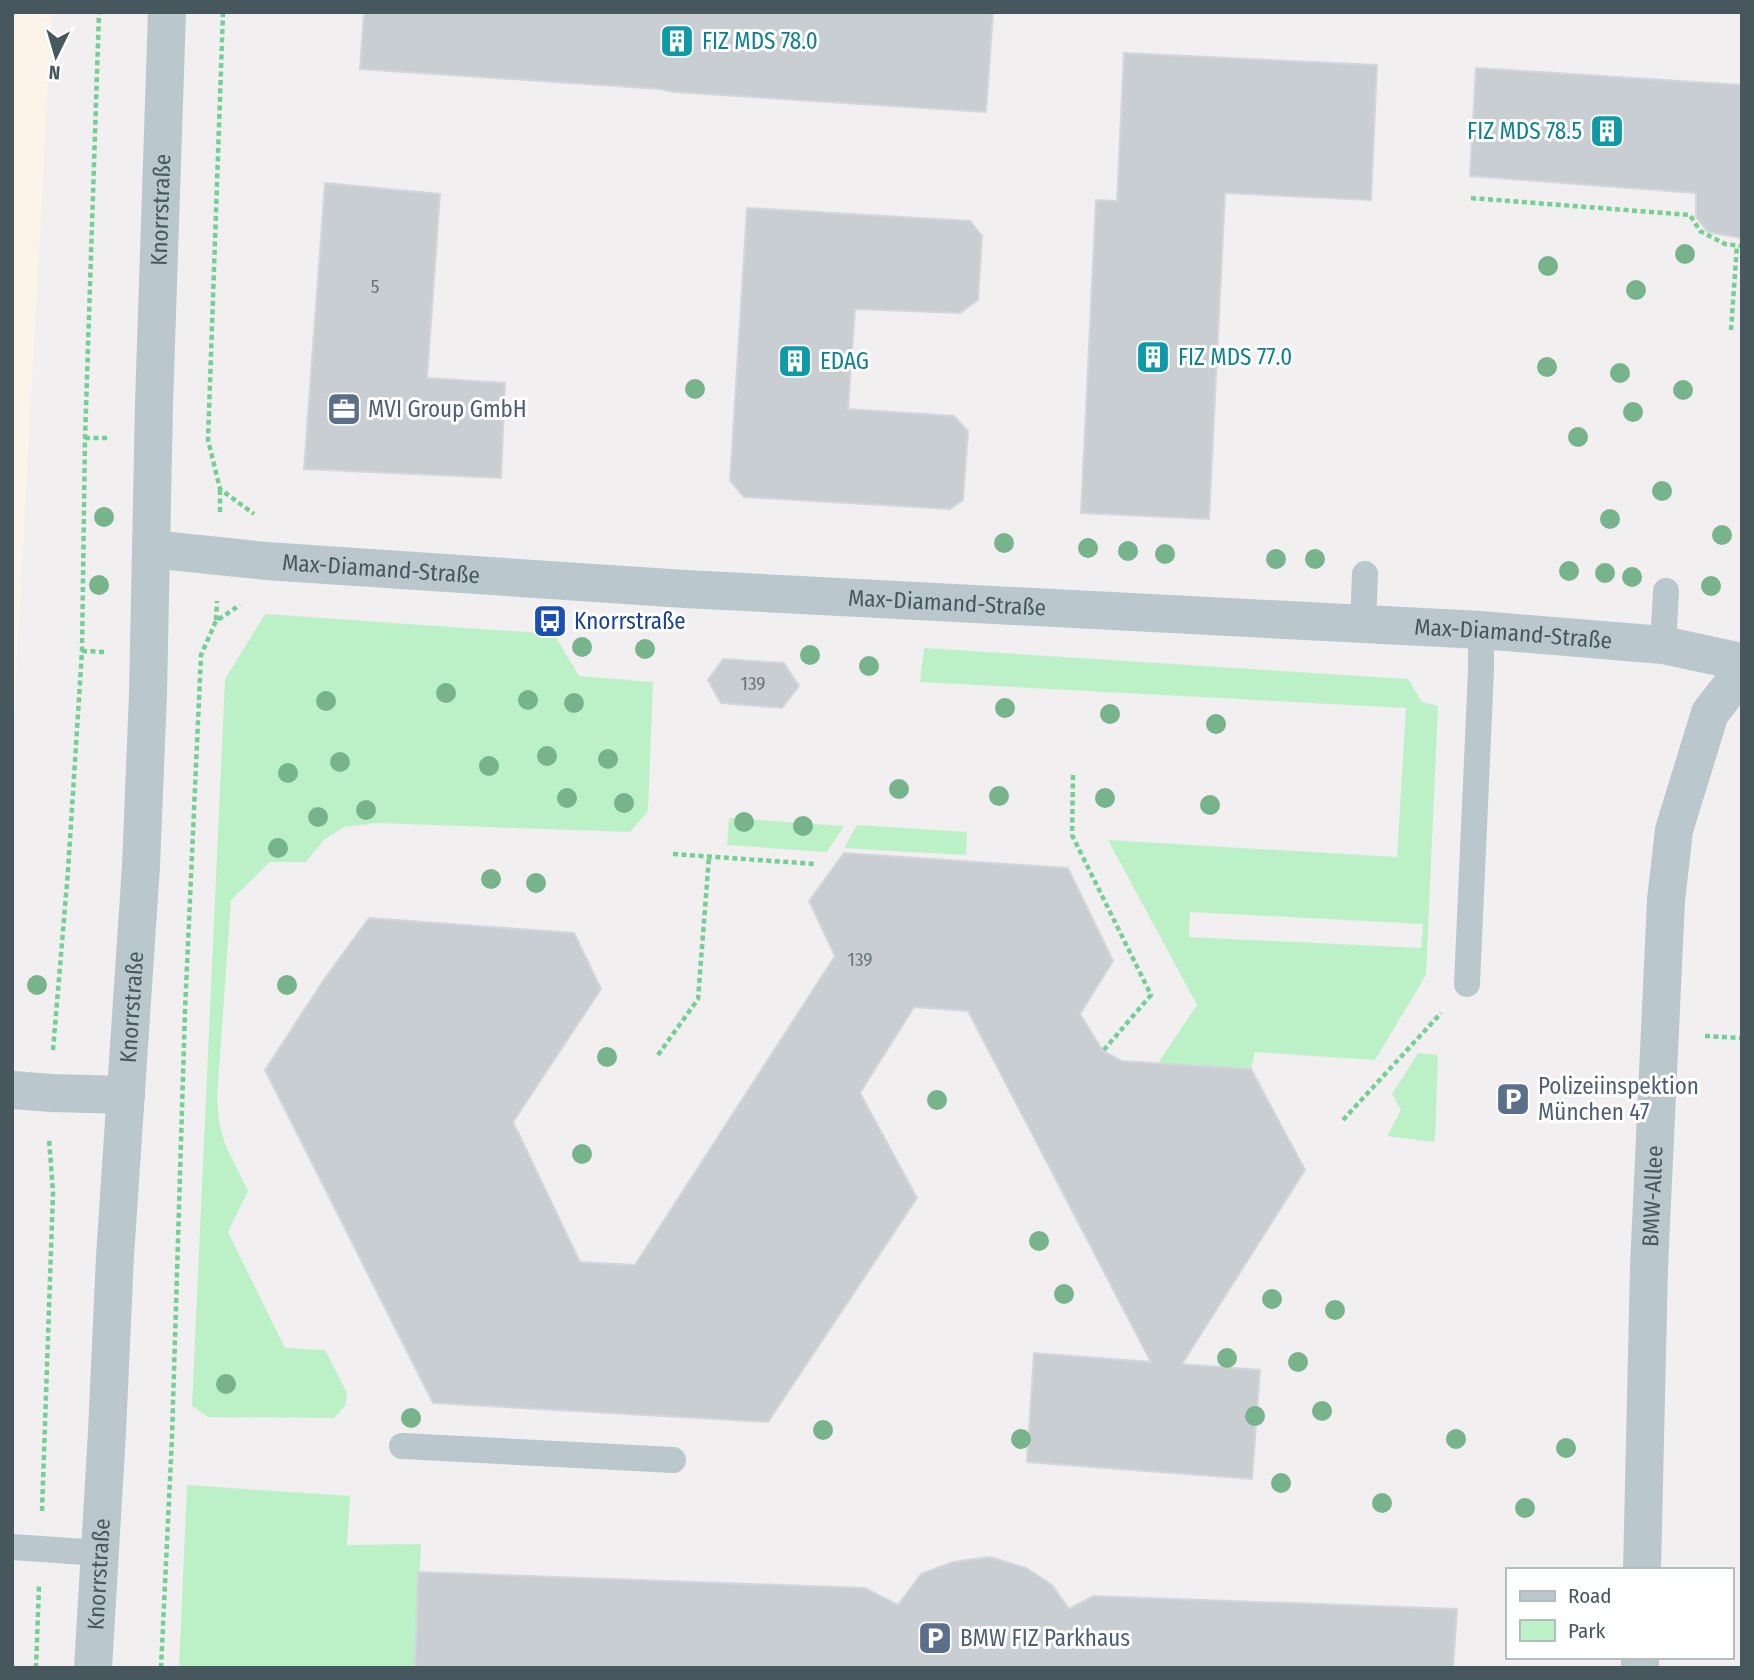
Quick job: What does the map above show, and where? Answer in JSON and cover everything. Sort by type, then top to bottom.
[{"type":"street","name":"Knorrstraße","points":[[93,1668],[114,1256],[141,866],[167,12]]},
{"type":"street","name":"Max-Diamand-Straße","points":[[151,550],[266,561],[673,588],[1481,629],[1663,645],[1742,662]]},
{"type":"street","name":"BMW-Allee","points":[[1642,1568],[1649,1268],[1666,900],[1674,830],[1710,713],[1742,671]]},
{"type":"street","points":[[12,1090],[126,1096]]},
{"type":"lane","points":[[1363,624],[1365,574]]},
{"type":"lane","points":[[1663,645],[1666,591]]},
{"type":"lane","points":[[1468,984],[1481,629]]},
{"type":"lane","points":[[402,1446],[673,1460]]},
{"type":"lane","points":[[12,1547],[100,1553]]},
{"type":"path","points":[[36,1668],[53,1192],[49,1147],[54,1037],[82,651],[85,438],[99,12]]},
{"type":"path","points":[[208,440],[223,12]]},
{"type":"path","points":[[1471,198],[1690,215],[1700,231],[1725,244],[1739,245],[1731,330]]},
{"type":"path","points":[[161,1668],[201,655]]},
{"type":"path","points":[[1073,775],[1072,835],[1151,995],[1103,1051]]},
{"type":"path","points":[[673,853],[814,864]]},
{"type":"path","points":[[658,1055],[698,999],[709,857]]},
{"type":"path","points":[[1343,1120],[1468,984]]},
{"type":"shaded area","points":[[12,12],[52,12],[12,749]]},
{"type":"green space","points":[[265,614],[554,634],[579,676],[653,682],[648,811],[630,832],[377,823],[344,827],[324,840],[306,862],[270,862],[231,900],[217,1097],[219,1122],[225,1144],[248,1191],[228,1232],[285,1348],[325,1350],[347,1393],[345,1406],[334,1418],[208,1417],[192,1406],[225,679]]},
{"type":"green space","points":[[924,648],[1408,679],[1422,702],[1438,706],[1426,975],[1375,1060],[1255,1052],[1251,1069],[1158,1063],[1197,1005],[1108,840],[1397,857],[1406,708],[920,682]],"holes":[[[1190,912],[1423,924],[1421,948],[1189,937]]]},
{"type":"green space","points":[[729,818],[844,826],[827,852],[727,845]]},
{"type":"green space","points":[[857,825],[967,832],[966,855],[844,848]]},
{"type":"green space","points":[[1418,1053],[1438,1055],[1435,1142],[1387,1136],[1401,1110],[1392,1094]]},
{"type":"green space","points":[[187,1485],[350,1496],[347,1545],[421,1544],[415,1668],[179,1668]]},
{"type":"building","name":"FIZ MDS 78.0","points":[[364,12],[993,12],[986,112],[360,69]]},
{"type":"building","name":"FIZ MDS 77.0","points":[[1124,53],[1377,65],[1371,200],[1225,193],[1209,519],[1081,513],[1096,200],[1117,201]]},
{"type":"building","name":"FIZ MDS 78.5","points":[[1476,68],[1742,85],[1742,238],[1708,232],[1696,217],[1696,193],[1470,176]]},
{"type":"building","points":[[325,183],[440,194],[427,378],[505,383],[501,478],[304,469]]},
{"type":"building","name":"EDAG","points":[[747,208],[970,221],[982,236],[978,300],[960,313],[855,309],[848,409],[954,416],[968,431],[963,500],[950,509],[744,497],[730,481]]},
{"type":"building","points":[[723,659],[784,663],[799,686],[782,708],[721,703],[708,680]]},
{"type":"building","points":[[844,853],[1068,868],[1113,961],[1080,1014],[1103,1051],[1122,1061],[1251,1069],[1305,1170],[1182,1364],[1260,1370],[1252,1479],[1027,1462],[1034,1353],[1151,1362],[968,1011],[914,1007],[860,1093],[917,1198],[768,1422],[433,1403],[265,1070],[325,978],[369,918],[574,933],[601,989],[513,1122],[580,1262],[635,1265],[835,956],[809,901]]},
{"type":"building","name":"BMW FIZ Parkhaus","points":[[990,1557],[1026,1568],[1052,1585],[1069,1609],[1093,1596],[1457,1609],[1453,1668],[415,1668],[418,1572],[865,1588],[898,1605],[921,1574],[953,1562]]},
{"type":"place","name":"FIZ MDS 78.0","points":[[677,41]]},
{"type":"place","name":"FIZ MDS 78.5","points":[[1607,131]]},
{"type":"place","name":"FIZ MDS 77.0","points":[[1153,357]]},
{"type":"place","name":"EDAG","points":[[795,361]]},
{"type":"place","name":"MVI Group GmbH","points":[[344,409]]},
{"type":"place","name":"Knorrstraße","points":[[550,621]]},
{"type":"place","name":"Polizeiinspektion München 47","points":[[1513,1099]]},
{"type":"place","name":"BMW FIZ Parkhaus","points":[[935,1638]]}]
